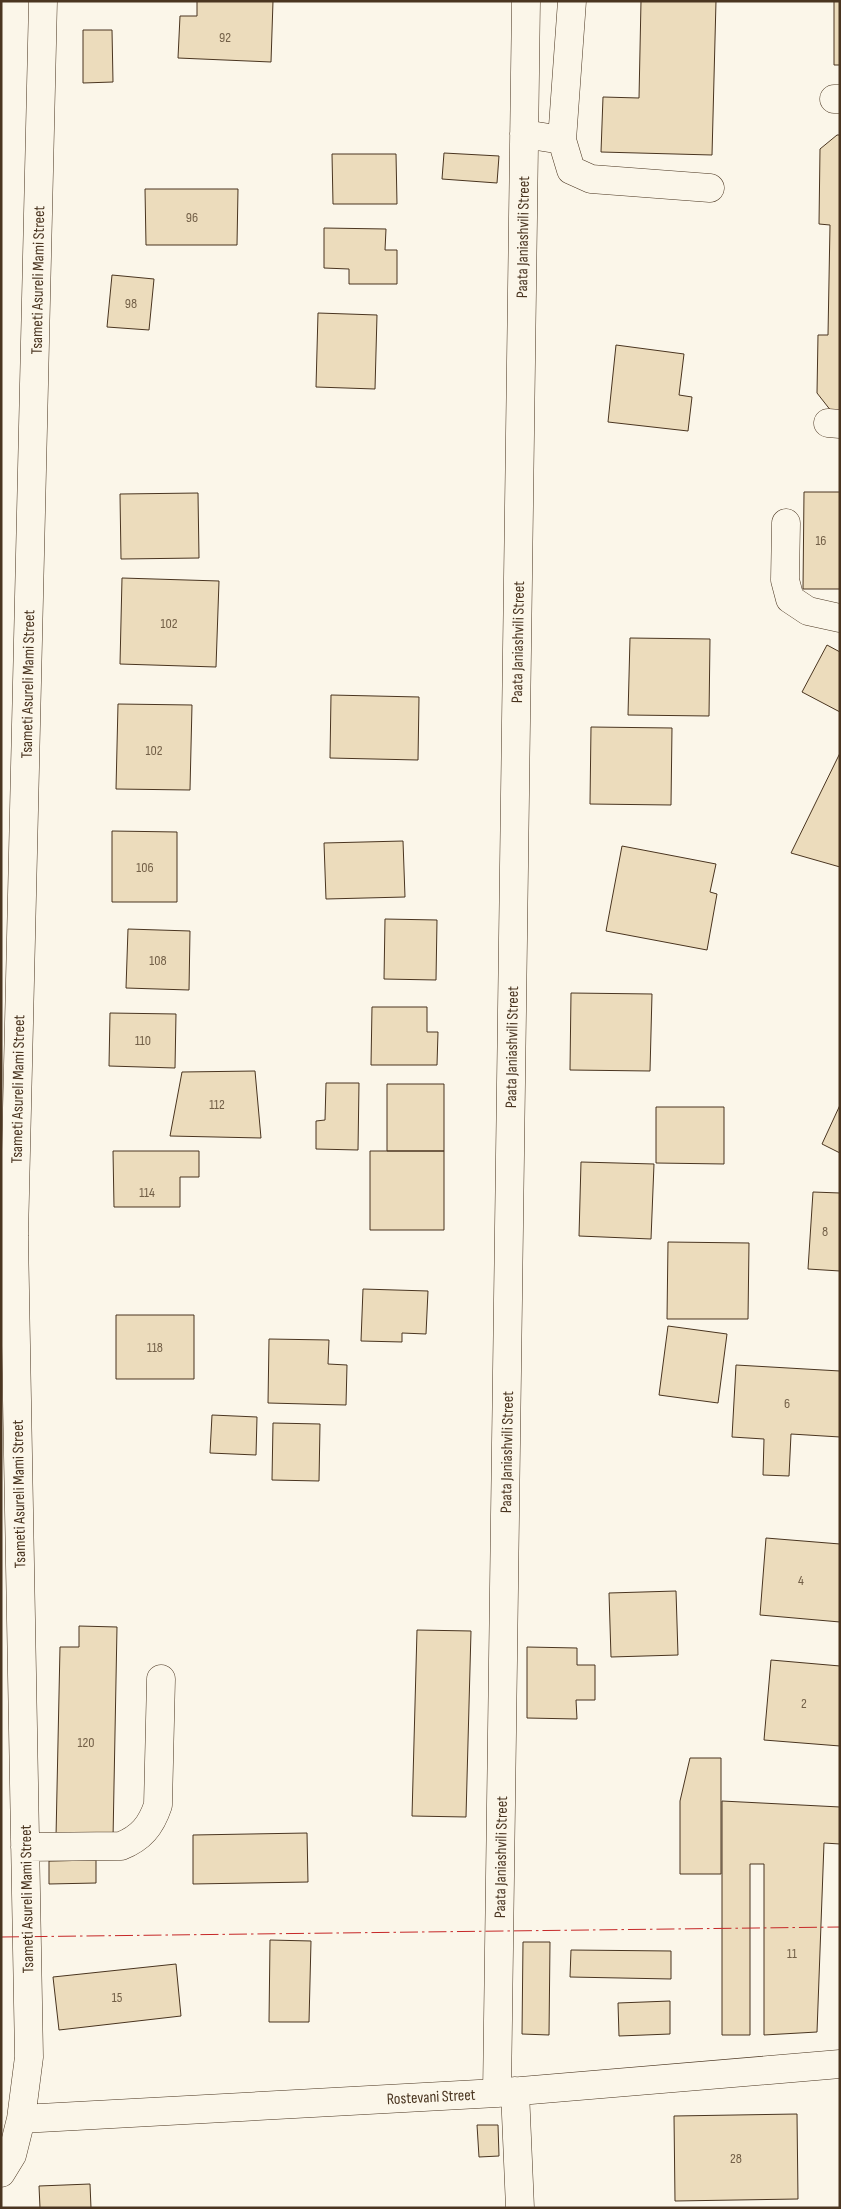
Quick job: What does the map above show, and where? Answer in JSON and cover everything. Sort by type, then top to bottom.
[{"type":"street","name":"Tsameti Asureli Mami Street","points":[[1,2173],[12,2155],[21,2119],[29,2057],[14,1236],[43,1]]},
{"type":"street","name":"Paata Janiashvili Street","points":[[520,2208],[506,2092],[526,1]]},
{"type":"street","points":[[572,1],[562,140],[571,170],[591,178],[710,188]]},
{"type":"street","points":[[524,134],[562,140]]},
{"type":"street","points":[[786,523],[785,580],[790,599],[808,611],[840,618]]},
{"type":"street","points":[[25,1847],[121,1846],[133,1841],[152,1821],[158,1805],[161,1679]]},
{"type":"street","name":"Rostevani Street","points":[[21,2119],[506,2092],[840,2064]]},
{"type":"building","points":[[197,1],[273,1],[271,62],[178,58],[180,16],[197,16]]},
{"type":"building","points":[[641,1],[716,1],[712,155],[601,152],[603,97],[639,98]]},
{"type":"building","points":[[834,1],[840,1],[840,65],[834,65]]},
{"type":"building","points":[[83,30],[112,30],[113,82],[83,83]]},
{"type":"building","points":[[837,135],[840,135],[840,416],[835,416],[817,393],[818,335],[828,335],[830,225],[819,224],[820,149]]},
{"type":"building","points":[[444,153],[499,156],[497,183],[442,179]]},
{"type":"building","points":[[332,154],[396,154],[397,204],[333,204]]},
{"type":"building","points":[[145,189],[238,189],[237,245],[146,245]]},
{"type":"building","points":[[324,228],[386,229],[385,250],[397,250],[397,284],[349,284],[349,269],[324,268]]},
{"type":"building","points":[[112,275],[154,279],[149,330],[107,327]]},
{"type":"building","points":[[318,313],[377,315],[375,389],[316,387]]},
{"type":"building","points":[[616,345],[684,354],[679,395],[692,397],[688,431],[608,422]]},
{"type":"building","points":[[804,492],[840,492],[840,589],[803,589]]},
{"type":"building","points":[[198,493],[199,558],[121,559],[120,494]]},
{"type":"building","points":[[122,578],[219,581],[216,667],[120,664]]},
{"type":"building","points":[[630,638],[710,639],[709,716],[628,715]]},
{"type":"building","points":[[827,645],[840,652],[840,712],[802,692]]},
{"type":"building","points":[[331,695],[419,697],[418,760],[330,758]]},
{"type":"building","points":[[118,704],[192,705],[190,790],[116,789]]},
{"type":"building","points":[[591,727],[672,728],[671,805],[590,804]]},
{"type":"building","points":[[840,753],[840,867],[791,853]]},
{"type":"building","points":[[112,831],[177,832],[177,902],[112,902]]},
{"type":"building","points":[[403,841],[405,897],[326,899],[324,843]]},
{"type":"building","points":[[622,846],[716,864],[710,892],[717,894],[707,950],[606,931]]},
{"type":"building","points":[[385,919],[437,920],[436,980],[384,979]]},
{"type":"building","points":[[128,929],[190,931],[189,990],[126,988]]},
{"type":"building","points":[[571,993],[652,994],[650,1071],[570,1070]]},
{"type":"building","points":[[372,1007],[427,1007],[427,1032],[438,1032],[437,1065],[371,1065]]},
{"type":"building","points":[[110,1013],[176,1014],[175,1068],[109,1066]]},
{"type":"building","points":[[255,1071],[261,1138],[170,1136],[182,1072]]},
{"type":"building","points":[[326,1083],[359,1083],[358,1150],[316,1149],[316,1121],[325,1120]]},
{"type":"building","points":[[387,1084],[444,1084],[444,1151],[387,1151]]},
{"type":"building","points":[[840,1105],[840,1153],[822,1144]]},
{"type":"building","points":[[656,1107],[724,1107],[724,1164],[656,1163]]},
{"type":"building","points":[[113,1151],[199,1151],[199,1177],[180,1177],[180,1207],[114,1207]]},
{"type":"building","points":[[370,1151],[444,1151],[444,1230],[370,1230]]},
{"type":"building","points":[[581,1162],[654,1164],[651,1239],[579,1236]]},
{"type":"building","points":[[813,1192],[840,1193],[840,1271],[808,1269]]},
{"type":"building","points":[[668,1242],[749,1243],[748,1319],[667,1319]]},
{"type":"building","points":[[363,1289],[428,1291],[426,1334],[402,1333],[402,1342],[361,1341]]},
{"type":"building","points":[[116,1315],[194,1315],[194,1379],[116,1379]]},
{"type":"building","points":[[668,1326],[727,1334],[718,1403],[659,1395]]},
{"type":"building","points":[[269,1339],[329,1340],[328,1364],[347,1365],[346,1405],[268,1403]]},
{"type":"building","points":[[736,1365],[840,1371],[840,1437],[791,1434],[789,1476],[763,1475],[764,1439],[732,1437]]},
{"type":"building","points":[[212,1415],[257,1417],[256,1455],[210,1453]]},
{"type":"building","points":[[273,1423],[320,1424],[319,1481],[272,1480]]},
{"type":"building","points":[[766,1538],[840,1544],[840,1622],[760,1615]]},
{"type":"building","points":[[676,1591],[678,1655],[611,1657],[609,1593]]},
{"type":"building","points":[[79,1626],[117,1627],[113,1839],[56,1837],[60,1647],[79,1647]]},
{"type":"building","points":[[417,1630],[471,1631],[466,1817],[412,1816]]},
{"type":"building","points":[[527,1647],[577,1648],[577,1665],[595,1665],[595,1700],[576,1700],[577,1719],[527,1718]]},
{"type":"building","points":[[771,1660],[840,1666],[840,1746],[764,1740]]},
{"type":"building","points":[[690,1758],[721,1758],[721,1874],[680,1874],[680,1801]]},
{"type":"building","points":[[722,1801],[840,1807],[840,1844],[824,1843],[817,2032],[764,2035],[764,1864],[750,1864],[750,2035],[722,2035]]},
{"type":"building","points":[[307,1833],[308,1882],[193,1884],[193,1835]]},
{"type":"building","points":[[96,1860],[96,1883],[49,1884],[49,1861]]},
{"type":"building","points":[[270,1940],[311,1941],[309,2022],[269,2022]]},
{"type":"building","points":[[523,1942],[550,1942],[549,2035],[522,2034]]},
{"type":"building","points":[[571,1950],[671,1951],[671,1979],[570,1977]]},
{"type":"building","points":[[176,1964],[181,2016],[59,2030],[53,1977]]},
{"type":"building","points":[[670,2001],[670,2034],[619,2036],[618,2003]]},
{"type":"building","points":[[797,2114],[798,2199],[675,2201],[674,2116]]},
{"type":"building","points":[[477,2125],[498,2125],[499,2156],[479,2157]]},
{"type":"building","points":[[90,2184],[91,2208],[40,2208],[39,2186]]},
{"type":"power","points":[[1,1937],[840,1927]]}]
